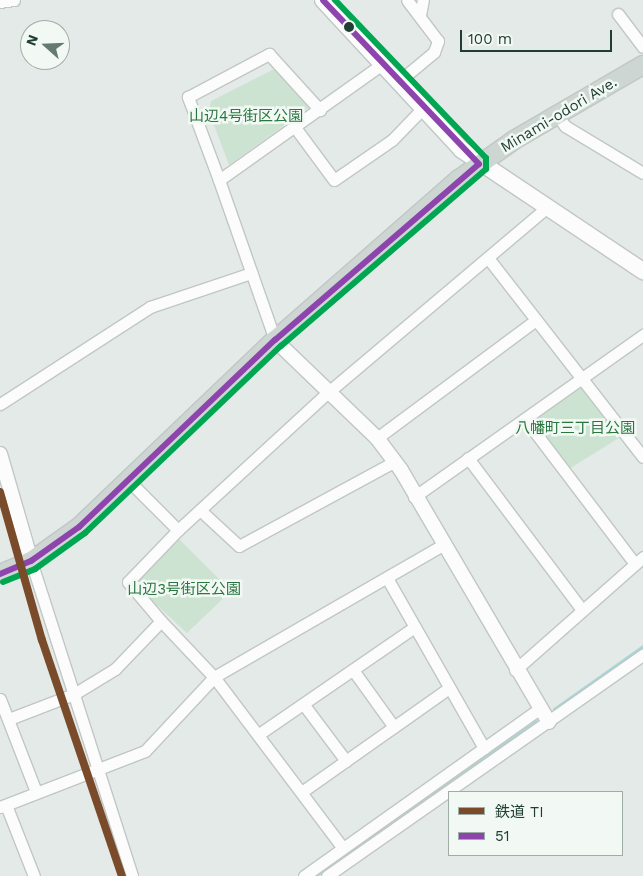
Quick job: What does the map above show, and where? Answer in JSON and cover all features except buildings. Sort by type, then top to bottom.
[{"type":"main road","points":[[323,0],[422,109],[479,164],[643,271]]},
{"type":"main road","name":"Minami-odori Ave.","points":[[0,574],[31,561],[79,527],[275,340],[479,164],[557,115],[643,66]]},
{"type":"street","points":[[0,2],[14,0]]},
{"type":"street","points":[[398,82],[438,46],[438,37],[407,0]]},
{"type":"street","points":[[420,14],[423,0]]},
{"type":"street","points":[[618,14],[643,46]]},
{"type":"street","points":[[320,110],[269,54],[188,97],[275,340],[326,394],[377,438],[394,462],[514,670],[549,722]]},
{"type":"street","points":[[219,180],[381,65]]},
{"type":"street","points":[[294,126],[334,180],[392,140],[422,109]]},
{"type":"street","points":[[557,115],[565,126],[640,167]]},
{"type":"street","points":[[343,848],[303,791],[214,677],[161,622],[128,582],[178,530],[326,394],[546,208]]},
{"type":"street","points":[[488,258],[643,457]]},
{"type":"street","points":[[0,404],[150,307],[251,272]]},
{"type":"street","points":[[377,438],[536,320]]},
{"type":"street","points":[[414,497],[643,335]]},
{"type":"street","points":[[514,670],[639,560],[525,418]]},
{"type":"street","points":[[0,454],[31,561],[132,876]]},
{"type":"street","points":[[468,458],[582,610]]},
{"type":"street","points":[[200,510],[239,546],[394,462]]},
{"type":"street","points":[[129,481],[178,530]]},
{"type":"street","points":[[34,876],[3,806],[145,751],[214,677],[443,546]]},
{"type":"street","points":[[387,578],[413,628],[484,748]]},
{"type":"street","points":[[8,719],[74,694],[115,669],[161,622]]},
{"type":"street","points":[[259,734],[304,705],[413,628]]},
{"type":"street","points":[[450,791],[643,655]]},
{"type":"street","points":[[353,670],[394,727]]},
{"type":"street","points":[[303,791],[449,688]]},
{"type":"street","points":[[0,699],[36,792]]},
{"type":"street","points":[[304,705],[346,761]]},
{"type":"street","points":[[304,876],[540,708]]},
{"type":"street","points":[[327,876],[448,792]]},
{"type":"green space","name":"山辺4号街区公園","points":[[276,68],[308,101],[308,108],[229,165],[209,112],[211,101]]},
{"type":"green space","name":"八幡町三丁目公園","points":[[579,384],[619,438],[569,469],[531,420]]},
{"type":"green space","name":"山辺3号街区公園","points":[[176,536],[231,591],[187,633],[133,583]]},
{"type":"waterway","points":[[554,709],[643,646]]},
{"type":"waterway","points":[[315,876],[536,721]]},
{"type":"rail line","name":"TI","points":[[0,492],[42,640],[122,876]]},
{"type":"transit line","name":"51","points":[[0,574],[31,561],[79,527],[275,340],[479,164],[323,0]]},
{"type":"transit line","points":[[3,582],[35,569],[85,533],[281,346],[486,169],[486,158],[335,0]]}]
